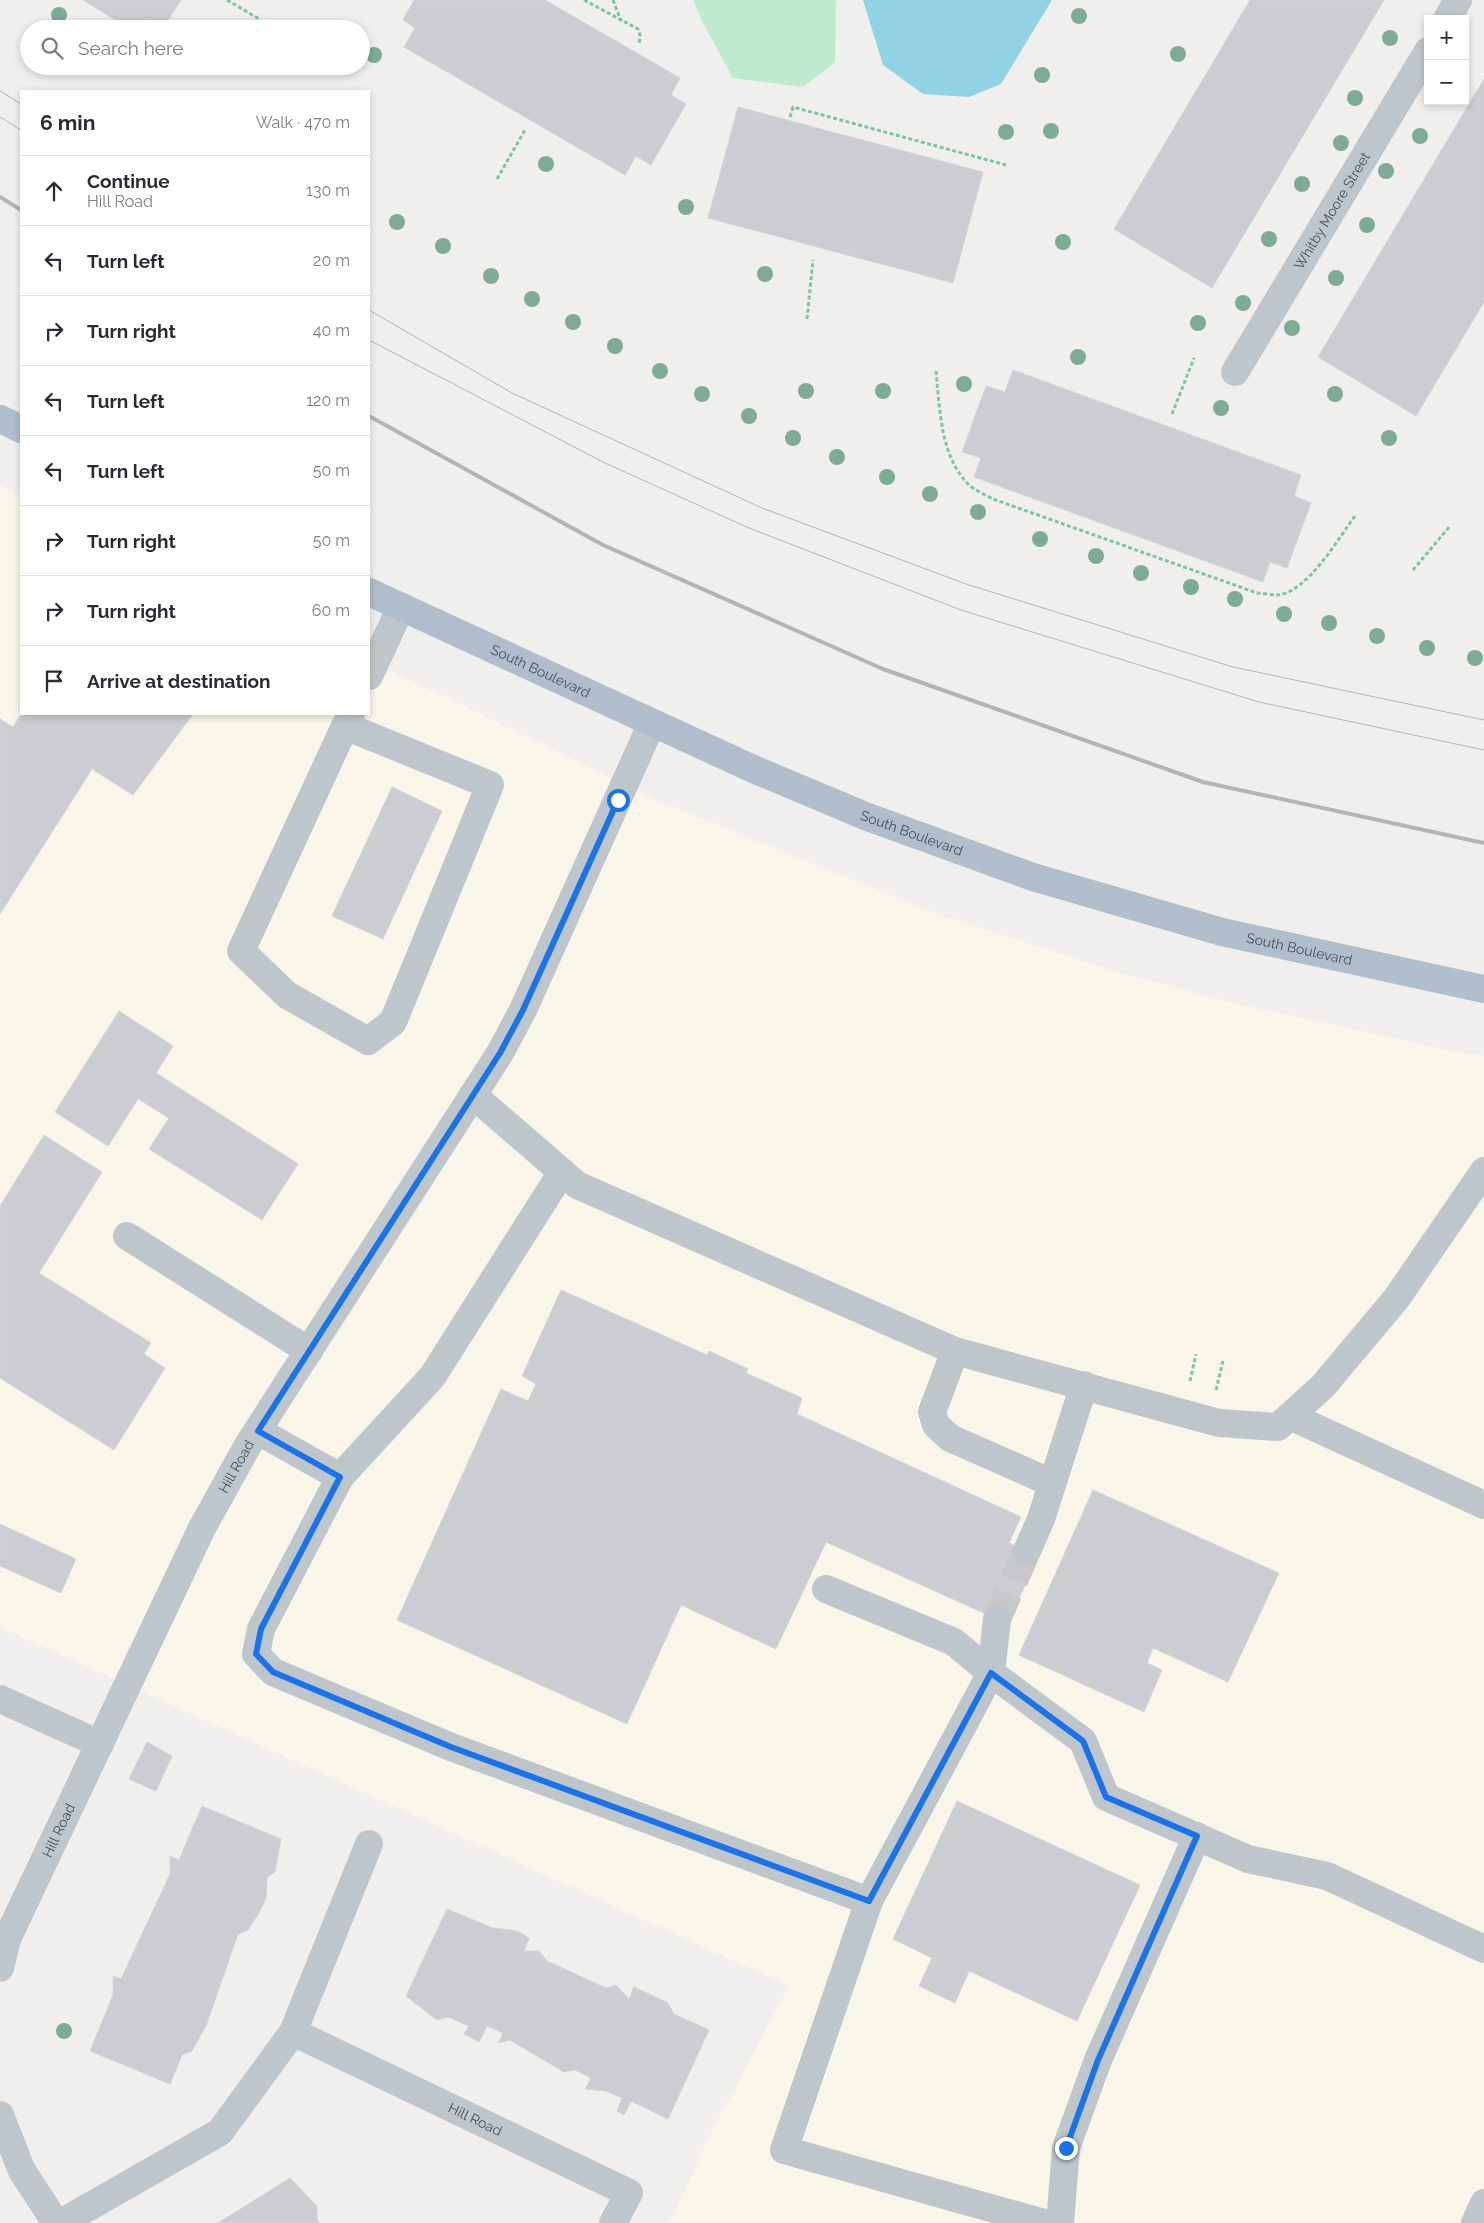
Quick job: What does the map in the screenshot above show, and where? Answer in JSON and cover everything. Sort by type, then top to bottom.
[{"type":"main road","points":[[0,419],[20,429]]},
{"type":"main road","name":"South Boulevard","points":[[370,592],[652,723],[865,816],[1033,877],[1222,932],[1484,989]]},
{"type":"street","points":[[1449,15],[1458,0]]},
{"type":"street","name":"Whitby Moore Street","points":[[1235,372],[1424,58]]},
{"type":"street","points":[[370,674],[401,607]]},
{"type":"street","points":[[348,720],[490,785],[393,1022],[368,1041],[287,995],[241,951],[348,720]]},
{"type":"street","name":"Hill Road","points":[[0,1968],[7,1939],[202,1528],[258,1431],[500,1053],[523,1010],[652,723]]},
{"type":"street","points":[[473,1095],[577,1185],[955,1351],[1219,1423],[1278,1427],[1323,1386],[1396,1299],[1484,1171]]},
{"type":"street","points":[[562,1172],[432,1377],[340,1477],[261,1629],[256,1654],[273,1672],[451,1747],[869,1901]]},
{"type":"street","points":[[127,1236],[309,1351]]},
{"type":"street","points":[[955,1351],[932,1412],[936,1425],[950,1438],[1052,1482]]},
{"type":"street","points":[[1027,1551],[1084,1385]]},
{"type":"street","points":[[1290,1416],[1484,1504]]},
{"type":"street","points":[[258,1431],[340,1477]]},
{"type":"street","points":[[826,1590],[954,1642],[991,1673],[1083,1741],[1106,1797],[1248,1859],[1326,1876],[1484,1949]]},
{"type":"street","points":[[996,1620],[991,1673],[869,1901],[784,2150],[1044,2223]]},
{"type":"street","points":[[0,1699],[100,1744]]},
{"type":"street","points":[[1060,2223],[1066,2148],[1098,2060],[1197,1836]]},
{"type":"street","points":[[61,2223],[220,2132],[293,2032],[369,1844]]},
{"type":"street","name":"Hill Road","points":[[293,2032],[628,2193],[613,2223]]},
{"type":"street","points":[[0,2115],[22,2170],[56,2223]]},
{"type":"street","points":[[1476,2223],[1484,2203]]},
{"type":"path","points":[[227,0],[261,20]]},
{"type":"path","points":[[584,0],[621,22],[638,29],[640,36],[639,45]]},
{"type":"path","points":[[613,0],[621,22]]},
{"type":"path","points":[[790,117],[793,107],[1006,165]]},
{"type":"path","points":[[497,179],[525,130]]},
{"type":"path","points":[[807,320],[814,260]]},
{"type":"path","points":[[1172,414],[1194,358]]},
{"type":"path","points":[[936,371],[944,435],[954,467],[971,487],[993,498],[1257,593],[1278,595],[1296,588],[1316,569],[1355,516]]},
{"type":"path","points":[[1412,570],[1450,526]]},
{"type":"shaded area","points":[[0,485],[20,495],[20,715],[370,715],[370,660],[656,800],[934,913],[1123,974],[1238,1004],[1452,1051],[1484,1056],[1484,2223],[670,2223],[707,2141],[789,1986],[0,1627]]},
{"type":"green space","points":[[693,0],[836,0],[835,62],[803,87],[733,78],[702,21]]},
{"type":"water","points":[[863,0],[1052,0],[1001,84],[969,97],[923,94],[883,65]]},
{"type":"building","points":[[83,0],[181,0],[168,20],[115,20]]},
{"type":"building","points":[[414,0],[545,0],[680,78],[671,95],[686,104],[651,165],[636,156],[625,175],[404,47],[415,28],[403,20]]},
{"type":"building","points":[[1250,0],[1384,0],[1212,288],[1114,229]]},
{"type":"building","points":[[1484,79],[1484,302],[1416,416],[1318,357]]},
{"type":"building","points":[[738,107],[983,172],[953,283],[708,218]]},
{"type":"building","points":[[1013,370],[1301,475],[1294,496],[1311,503],[1287,568],[1270,562],[1263,582],[974,477],[981,458],[962,452],[986,386],[1005,392]]},
{"type":"building","points":[[20,715],[192,715],[133,795],[92,769],[0,914],[0,719],[13,727]]},
{"type":"building","points":[[392,787],[442,811],[383,939],[332,916]]},
{"type":"building","points":[[119,1011],[173,1046],[156,1073],[298,1164],[262,1220],[149,1149],[169,1118],[138,1099],[108,1146],[55,1112]]},
{"type":"building","points":[[44,1135],[102,1172],[39,1273],[151,1343],[144,1354],[165,1368],[114,1450],[0,1378],[0,1206]]},
{"type":"building","points":[[561,1290],[707,1355],[709,1351],[748,1369],[746,1373],[802,1398],[797,1414],[1021,1517],[1009,1543],[1038,1556],[1008,1624],[826,1542],[776,1649],[681,1605],[627,1724],[397,1620],[501,1389],[528,1401],[536,1384],[522,1376]]},
{"type":"building","points":[[1093,1490],[1279,1573],[1228,1682],[1153,1648],[1147,1663],[1162,1670],[1144,1712],[1019,1655]]},
{"type":"building","points":[[0,1524],[76,1559],[61,1593],[0,1566]]},
{"type":"building","points":[[147,1742],[172,1756],[156,1791],[129,1779]]},
{"type":"building","points":[[957,1801],[1140,1885],[1077,2021],[969,1971],[955,2003],[919,1986],[932,1958],[893,1939]]},
{"type":"building","points":[[202,1806],[281,1839],[275,1872],[267,1877],[266,1898],[248,1930],[238,1934],[206,2026],[192,2051],[182,2055],[170,2084],[90,2051],[113,1995],[113,1976],[121,1979],[170,1874],[170,1856],[179,1860]]},
{"type":"building","points":[[447,1909],[493,1928],[513,1930],[521,1933],[529,1938],[524,1951],[539,1951],[547,1961],[606,1988],[616,1985],[629,1999],[634,1987],[668,2003],[674,2014],[709,2030],[668,2119],[631,2101],[624,2115],[617,2111],[622,2098],[606,2091],[585,2089],[591,2078],[575,2070],[564,2072],[510,2040],[498,2043],[503,2033],[487,2026],[479,2042],[464,2034],[469,2026],[448,2017],[437,2020],[406,1996]]},
{"type":"building","points":[[290,2178],[317,2206],[317,2219],[320,2223],[218,2223]]},
{"type":"tunnel","points":[[997,1619],[1027,1551]]},
{"type":"tram line","points":[[0,91],[20,103]]},
{"type":"tram line","points":[[0,117],[20,129]]},
{"type":"tram line","points":[[370,311],[512,393],[762,508],[966,584],[1233,667],[1484,720]]},
{"type":"tram line","points":[[370,341],[605,463],[749,528],[961,610],[1259,702],[1484,750]]},
{"type":"railway","points":[[0,197],[20,209]]},
{"type":"railway","points":[[370,417],[603,545],[883,669],[1203,782],[1484,843]]},
{"type":"route","points":[[618,800],[523,1010],[500,1053],[258,1431],[340,1477],[261,1629],[256,1654],[273,1672],[451,1747],[869,1901],[991,1673],[1083,1741],[1106,1797],[1197,1836],[1098,2060],[1066,2148]]}]
